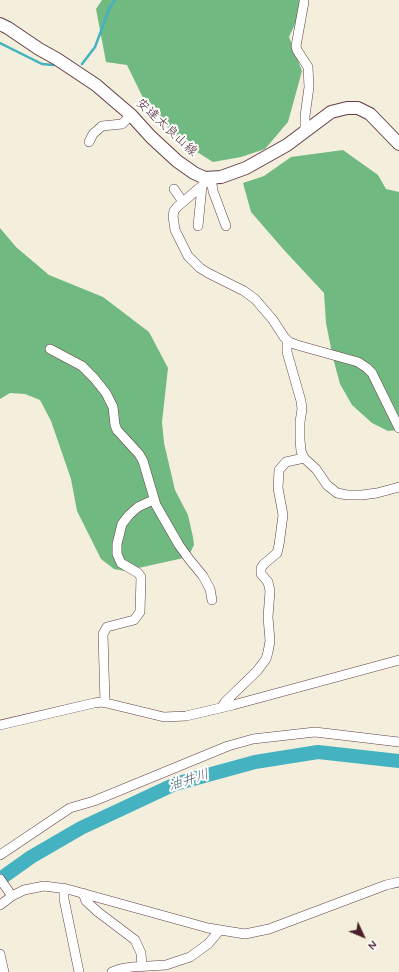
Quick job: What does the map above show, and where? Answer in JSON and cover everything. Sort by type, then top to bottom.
[{"type":"main road","name":"安達太良山線","points":[[0,24],[78,72],[110,96],[131,115],[150,137],[177,161],[194,173],[205,178],[207,182]]},
{"type":"main road","points":[[207,182],[246,168],[273,154],[331,112],[347,108],[358,108],[370,114],[399,144]]},
{"type":"street","points":[[304,2],[296,46],[308,67],[309,87],[305,131]]},
{"type":"street","points":[[89,142],[93,134],[102,126],[122,124],[131,115]]},
{"type":"street","points":[[207,182],[174,211],[173,222],[176,234],[188,256],[200,268],[208,273],[256,298],[287,340],[297,346],[358,362],[367,368],[372,373],[399,428]]},
{"type":"street","points":[[207,182],[213,191],[226,226]]},
{"type":"street","points":[[198,226],[207,182]]},
{"type":"street","points":[[174,189],[183,202]]},
{"type":"street","points":[[287,340],[287,352],[301,401],[302,409],[300,440],[301,452],[304,458],[316,469],[327,485],[337,493],[346,495],[377,494],[399,487]]},
{"type":"street","points":[[50,349],[82,366],[106,393],[113,407],[117,430],[139,454],[143,461],[154,500],[179,545],[204,576],[210,589],[212,600]]},
{"type":"street","points":[[222,707],[225,702],[256,671],[266,658],[268,652],[270,641],[268,617],[270,591],[268,582],[261,574],[261,568],[277,553],[279,545],[283,515],[278,488],[279,470],[286,462],[304,458]]},
{"type":"street","points":[[105,703],[103,634],[107,627],[134,620],[140,612],[141,577],[138,573],[121,563],[117,554],[117,544],[122,524],[129,515],[138,507],[154,500]]},
{"type":"street","points":[[0,725],[94,703],[105,703],[153,716],[172,718],[222,707],[399,660]]},
{"type":"street","points":[[0,855],[70,808],[94,801],[228,746],[253,739],[315,732],[399,742]]},
{"type":"street","points":[[0,879],[12,896]]},
{"type":"street","points":[[0,905],[12,896],[32,888],[44,886],[64,888],[220,930],[245,934],[269,928],[386,885],[399,882]]},
{"type":"street","points":[[64,888],[64,899],[79,972]]},
{"type":"street","points":[[83,893],[86,901],[135,940],[139,945],[142,967]]},
{"type":"street","points":[[112,972],[120,969],[166,965],[190,957],[208,944],[220,930]]},
{"type":"street","points":[[0,954],[4,972]]},
{"type":"green space","points":[[102,0],[306,0],[289,37],[302,71],[288,122],[265,149],[241,157],[213,162],[181,142],[146,104],[127,65],[106,62],[96,9]]},
{"type":"green space","points":[[343,150],[378,175],[386,189],[399,192],[399,430],[388,431],[372,423],[352,405],[340,384],[333,358],[326,323],[324,293],[251,212],[243,183],[264,176],[291,157]]},
{"type":"green space","points":[[0,228],[16,247],[49,275],[103,297],[149,332],[168,368],[162,422],[164,443],[175,490],[188,515],[193,537],[194,545],[188,557],[125,571],[114,569],[101,559],[77,511],[71,479],[51,421],[40,400],[25,394],[10,393],[0,399]]},
{"type":"waterway","points":[[82,64],[95,47],[110,7],[115,0]]},
{"type":"waterway","points":[[0,43],[42,64],[54,65]]},
{"type":"waterway","name":"油井川","points":[[0,879],[31,857],[81,828],[175,784],[255,762],[318,752],[399,761]]}]
